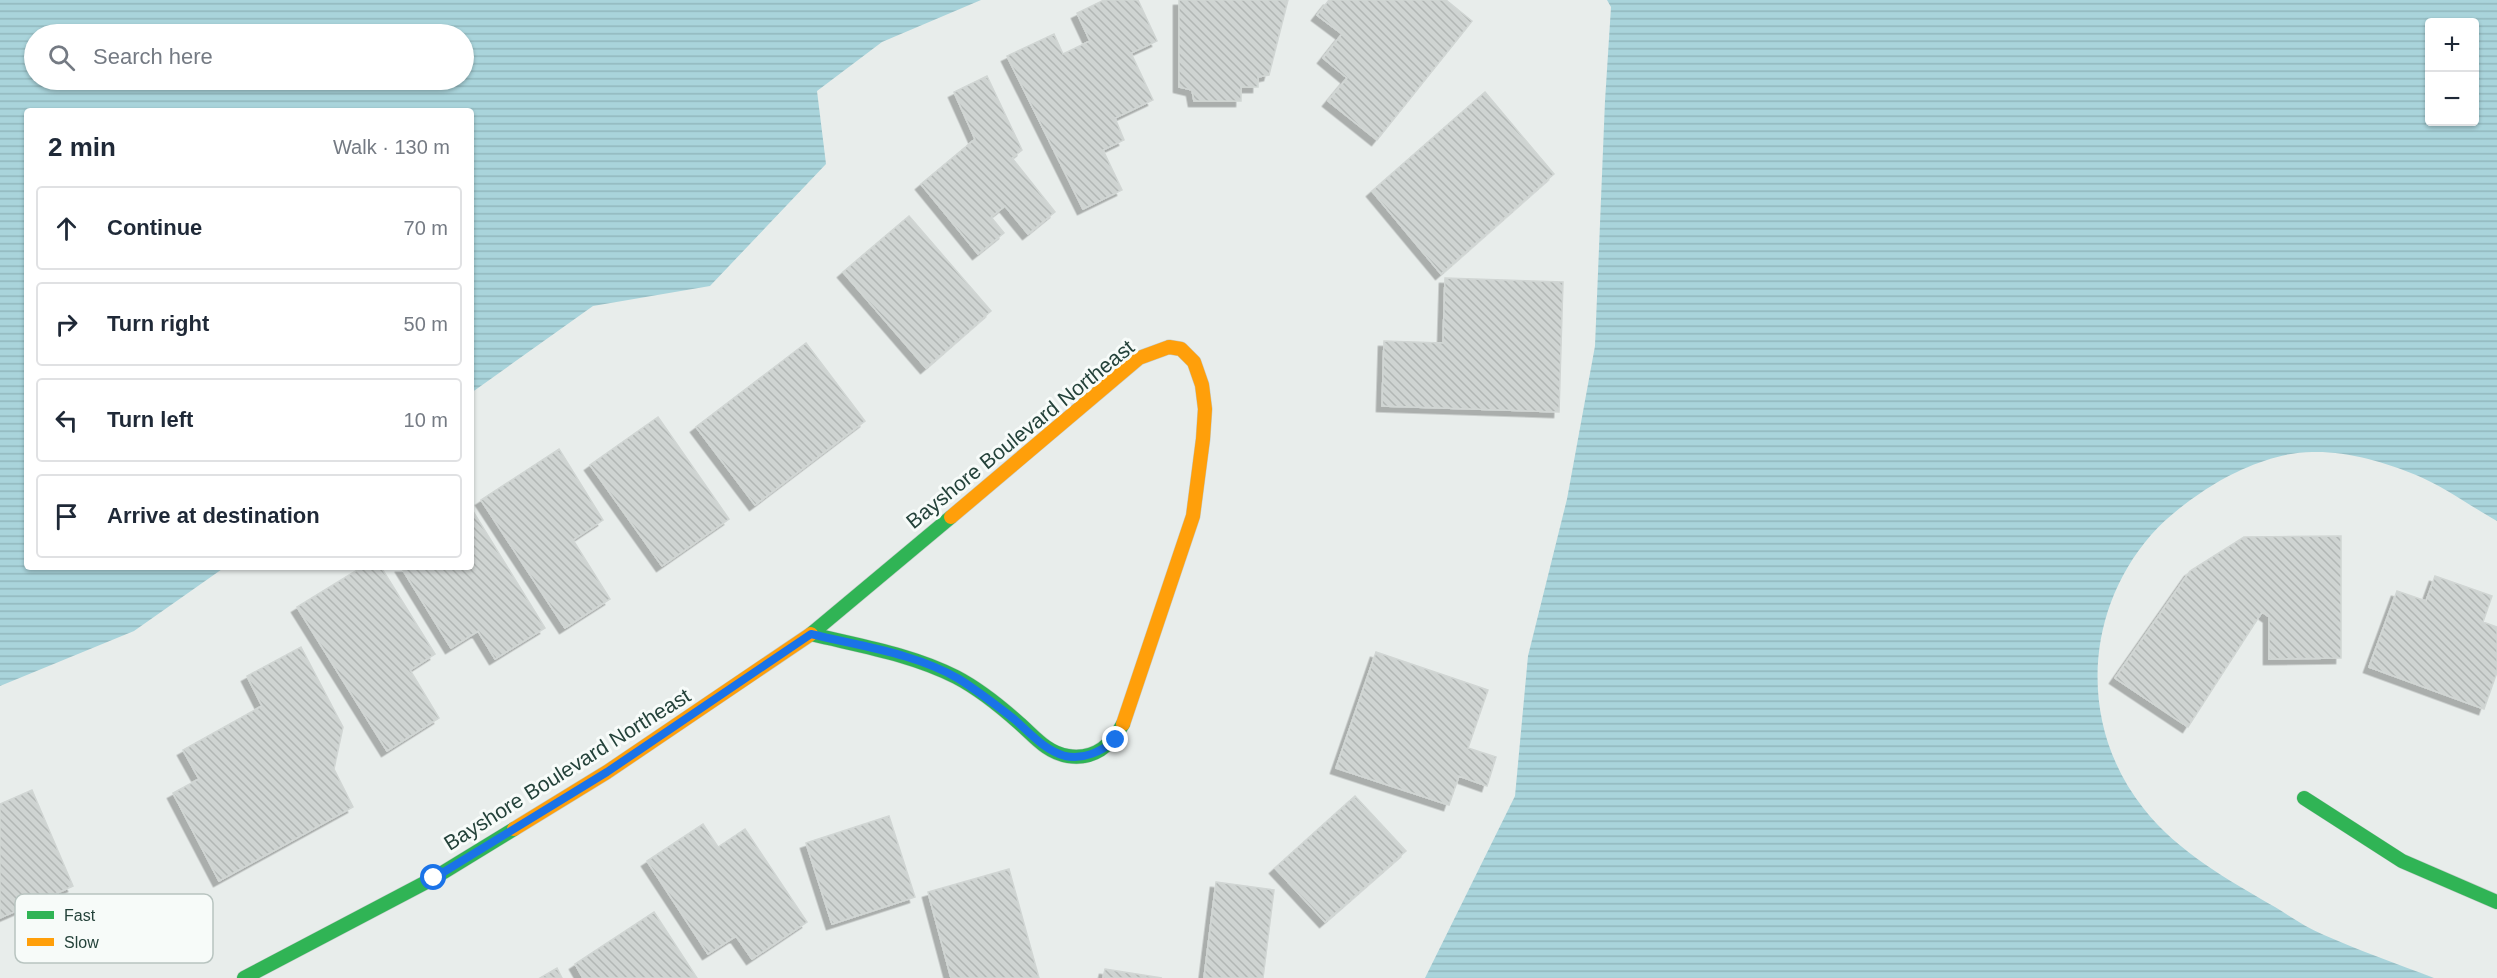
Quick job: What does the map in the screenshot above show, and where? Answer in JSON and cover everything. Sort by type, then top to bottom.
[{"type":"street","name":"Bayshore Boulevard Northeast","points":[[244,978],[434,878],[607,772],[811,634],[1139,358],[1169,347],[1181,349],[1194,362],[1202,385],[1206,409],[1193,516],[1125,721],[1116,740],[1103,750],[1088,756],[1066,756],[1045,747],[991,700],[957,678],[913,659],[811,634]]},
{"type":"street","points":[[2304,798],[2402,861],[2497,902]]},
{"type":"water","points":[[0,0],[981,0],[882,42],[817,91],[826,164],[710,286],[593,306],[474,391],[474,108],[24,108],[24,570],[221,570],[134,631],[0,686]]},
{"type":"water","points":[[1607,0],[2497,0],[2497,521],[2426,479],[2365,458],[2338,453],[2312,452],[2283,455],[2254,464],[2226,477],[2195,497],[2151,535],[2129,566],[2112,599],[2102,635],[2098,671],[2100,707],[2108,743],[2123,777],[2144,809],[2172,839],[2205,864],[2311,929],[2434,978],[1425,978],[1515,796],[1528,656],[1567,499],[1595,346],[1611,7]]},
{"type":"building","points":[[1104,0],[1138,0],[1157,41],[1131,53],[1153,100],[1115,118],[1124,140],[1103,150],[1122,190],[1083,209],[1007,56],[1054,34],[1063,54],[1090,41],[1077,13]]},
{"type":"building","points":[[1179,0],[1288,0],[1269,75],[1258,77],[1258,87],[1241,87],[1241,101],[1194,101],[1192,90],[1179,87]]},
{"type":"building","points":[[1329,0],[1446,0],[1472,21],[1377,140],[1328,101],[1347,78],[1323,58],[1342,34],[1317,15]]},
{"type":"building","points":[[987,76],[1022,150],[1012,158],[1055,212],[1028,234],[1005,206],[991,217],[1004,233],[978,254],[921,184],[975,139],[954,92]]},
{"type":"building","points":[[1485,92],[1554,174],[1441,274],[1372,191]]},
{"type":"building","points":[[909,216],[991,311],[926,368],[843,272]]},
{"type":"building","points":[[1445,278],[1563,282],[1559,412],[1382,406],[1384,341],[1443,343]]},
{"type":"building","points":[[806,343],[865,421],[755,505],[696,427]]},
{"type":"building","points":[[658,417],[729,519],[662,566],[590,465]]},
{"type":"building","points":[[559,449],[603,520],[573,540],[610,599],[565,628],[481,500]]},
{"type":"building","points":[[474,513],[545,628],[495,659],[478,631],[451,648],[403,570],[474,570]]},
{"type":"building","points":[[2341,536],[2341,658],[2269,659],[2269,617],[2262,612],[2188,727],[2115,678],[2190,571],[2244,537]]},
{"type":"building","points":[[357,570],[383,570],[435,654],[410,670],[439,718],[387,751],[297,607]]},
{"type":"building","points":[[2435,576],[2492,596],[2483,622],[2497,627],[2497,672],[2484,709],[2369,667],[2397,591],[2426,601]]},
{"type":"building","points":[[301,647],[343,727],[334,769],[353,807],[219,881],[173,793],[199,779],[183,750],[262,706],[247,676]]},
{"type":"building","points":[[1376,652],[1488,690],[1468,748],[1496,757],[1487,786],[1459,776],[1449,805],[1336,768]]},
{"type":"building","points":[[32,790],[73,886],[55,894],[15,894],[15,911],[0,918],[0,804]]},
{"type":"building","points":[[1355,796],[1406,851],[1325,922],[1275,868]]},
{"type":"building","points":[[889,816],[915,897],[832,924],[806,843]]},
{"type":"building","points":[[703,824],[718,847],[745,829],[807,922],[752,959],[736,936],[708,954],[647,861]]},
{"type":"building","points":[[1009,869],[1039,978],[951,978],[928,892]]},
{"type":"building","points":[[1216,882],[1274,890],[1263,978],[1204,978]]},
{"type":"building","points":[[654,912],[697,978],[583,978],[575,964]]},
{"type":"building","points":[[557,968],[562,978],[540,978]]},
{"type":"building","points":[[1105,969],[1162,978],[1103,978]]},
{"type":"traffic: fast","points":[[951,517],[811,634],[903,656],[956,677],[989,698],[1041,743],[1060,754],[1077,757],[1100,750],[1113,739],[1123,724]]},
{"type":"traffic: fast","points":[[2304,798],[2402,861],[2497,902]]},
{"type":"traffic: fast","points":[[244,978],[434,878],[514,829]]},
{"type":"traffic: slow","points":[[1123,724],[1193,516],[1203,439],[1205,409],[1202,385],[1194,362],[1181,349],[1169,347]]},
{"type":"traffic: slow","points":[[951,517],[1139,358],[1169,347]]},
{"type":"traffic: slow","points":[[514,829],[607,772],[811,634]]},
{"type":"route","points":[[434,878],[607,772],[811,634],[913,659],[957,678],[991,700],[1045,747],[1066,756],[1088,756],[1103,750],[1116,740]]}]
